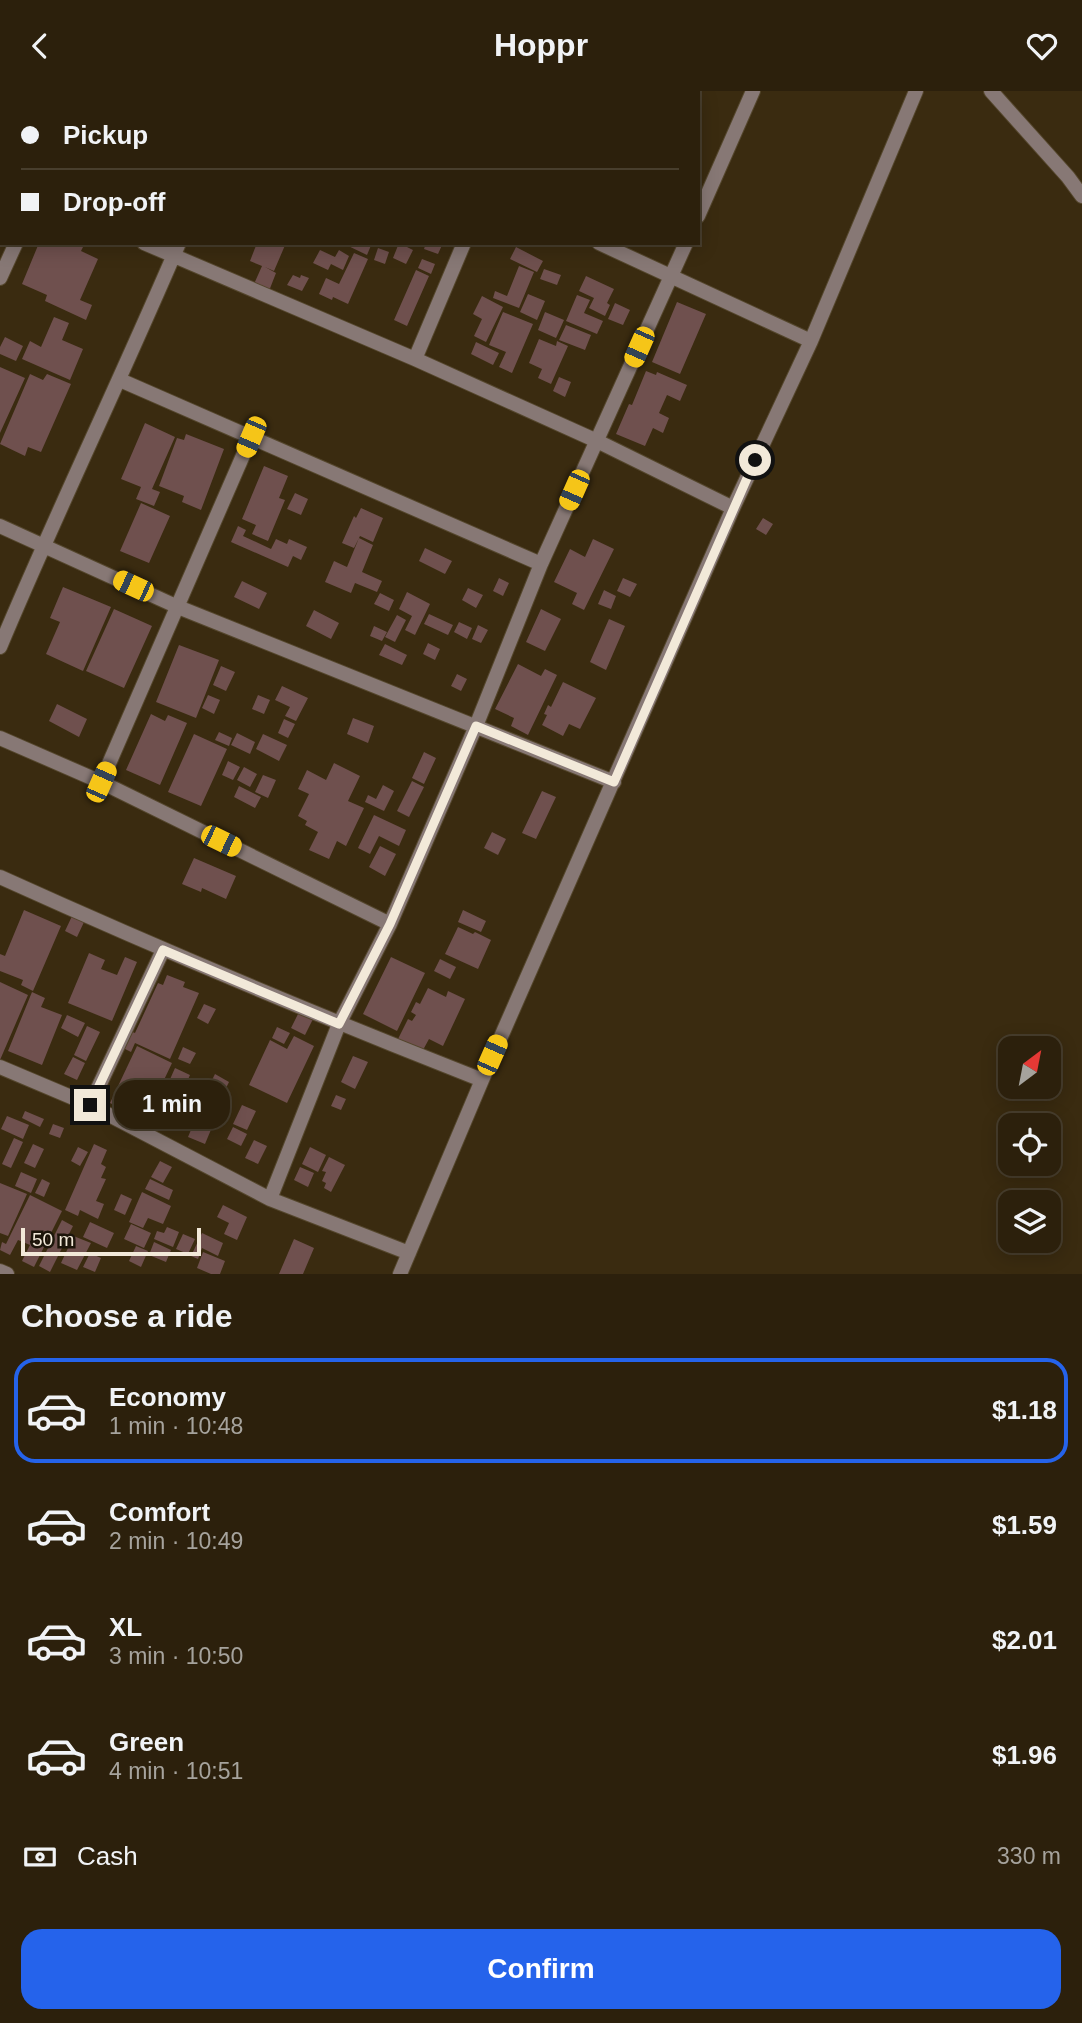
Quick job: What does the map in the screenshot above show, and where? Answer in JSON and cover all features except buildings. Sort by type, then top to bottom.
[{"type":"street","points":[[700,211],[753,91]]},
{"type":"street","points":[[400,1274],[481,1080],[733,508],[811,341],[916,91]]},
{"type":"street","points":[[991,91],[1068,177],[1082,197]]},
{"type":"street","points":[[0,278],[15,245]]},
{"type":"street","points":[[153,245],[176,250],[597,441],[733,508]]},
{"type":"street","points":[[415,359],[463,245]]},
{"type":"street","points":[[603,245],[811,341]]},
{"type":"street","points":[[270,1199],[339,1024],[390,924],[476,726],[541,564],[685,245]]},
{"type":"street","points":[[0,647],[176,250]]},
{"type":"street","points":[[120,380],[541,564]]},
{"type":"street","points":[[101,782],[251,437]]},
{"type":"street","points":[[0,526],[178,607],[614,782]]},
{"type":"street","points":[[0,738],[101,782],[390,924]]},
{"type":"street","points":[[0,877],[163,950],[481,1080]]},
{"type":"street","points":[[90,1105],[163,950]]},
{"type":"street","points":[[0,1067],[90,1105],[270,1199],[409,1253]]},
{"type":"street","points":[[0,1271],[7,1274]]},
{"type":"route","points":[[90,1105],[163,950],[339,1024],[390,924],[476,726],[614,782],[755,460]]}]
